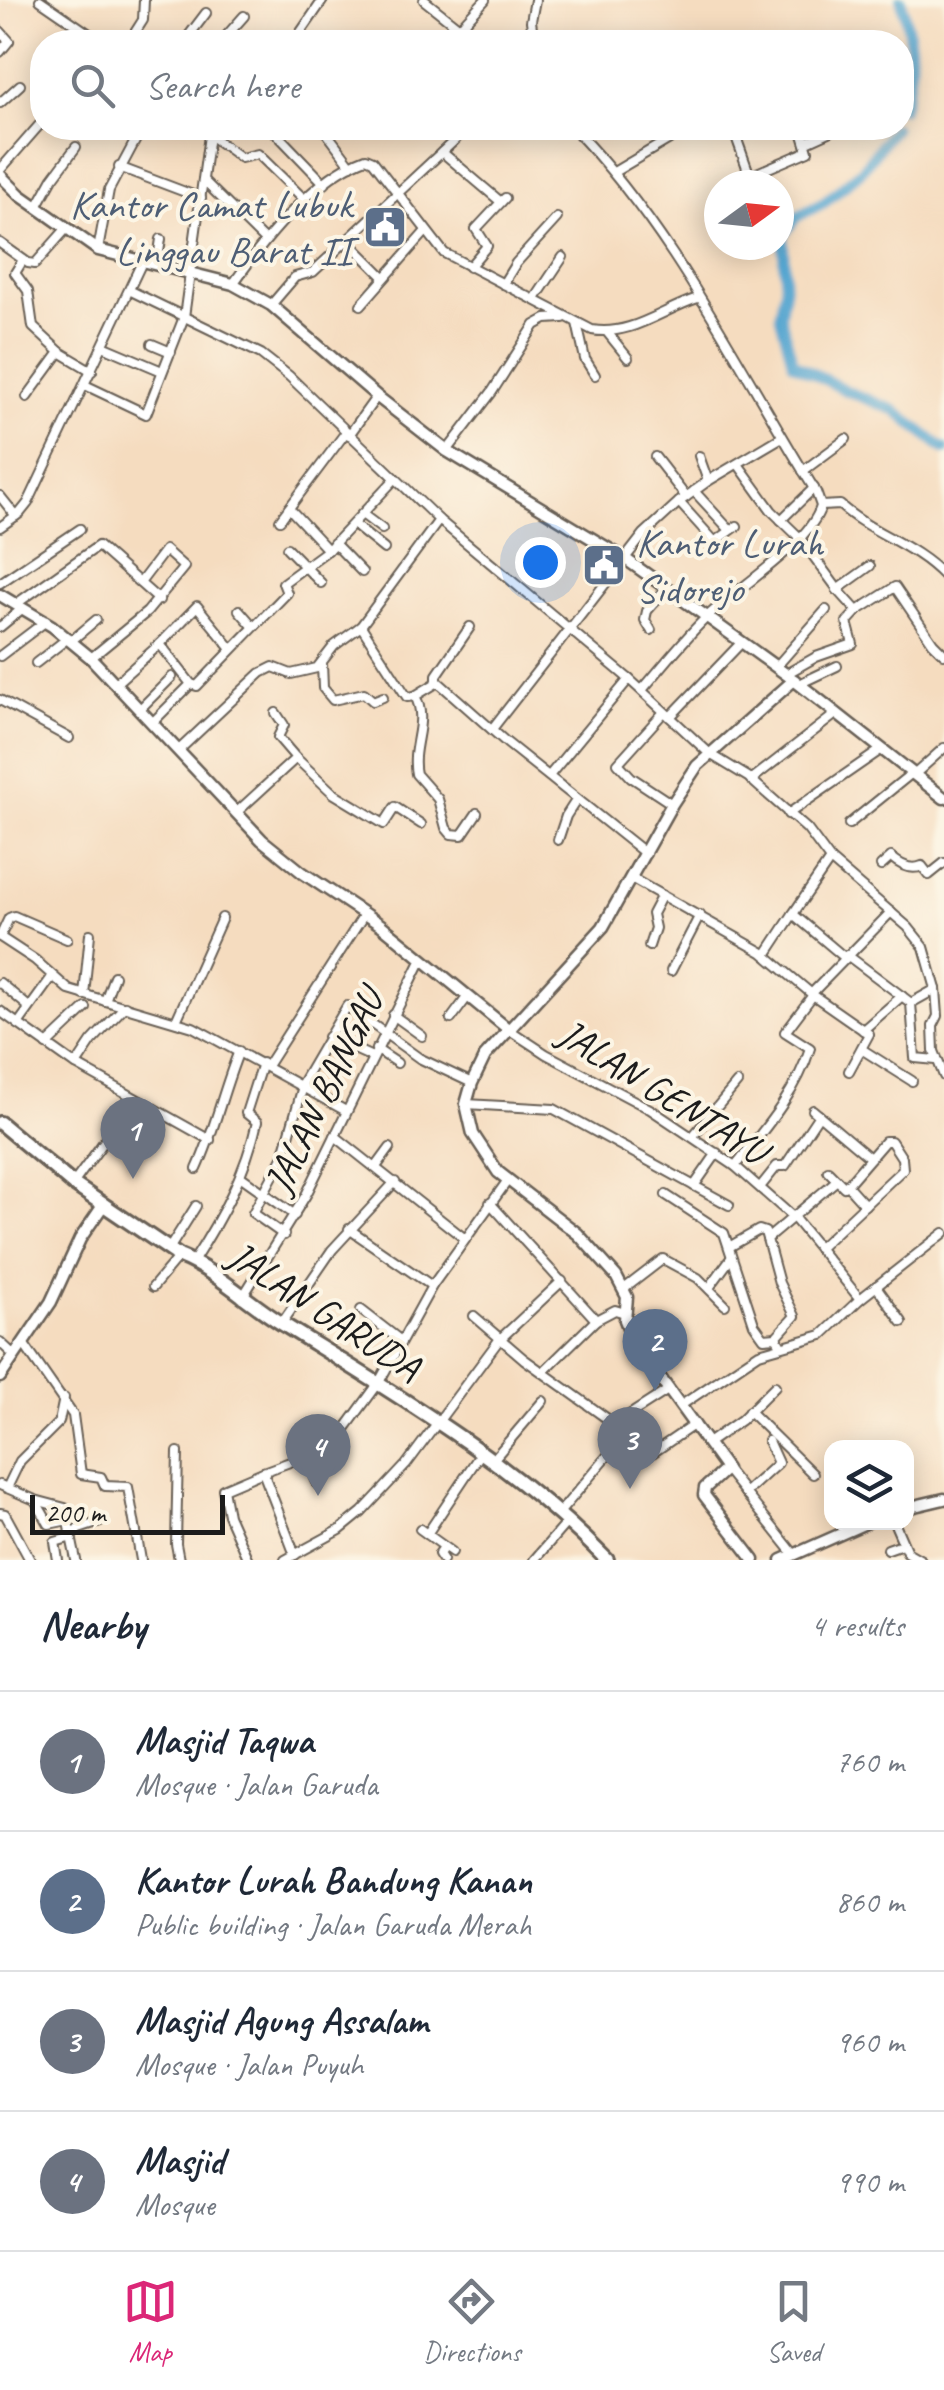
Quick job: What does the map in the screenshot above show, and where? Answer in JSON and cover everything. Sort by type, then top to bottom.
[{"type":"highway","name":"JALAN GARUDA","points":[[0,1123],[73,1184],[487,1457],[564,1516],[607,1560]]},
{"type":"street","points":[[40,0],[84,30]]},
{"type":"street","points":[[302,30],[323,0]]},
{"type":"street","points":[[424,0],[462,30]]},
{"type":"street","points":[[459,28],[485,0]]},
{"type":"street","points":[[532,30],[535,0]]},
{"type":"street","points":[[137,30],[145,5]]},
{"type":"street","points":[[193,30],[206,12]]},
{"type":"street","points":[[232,30],[244,16]]},
{"type":"street","points":[[0,31],[8,40],[0,52]]},
{"type":"street","points":[[0,102],[20,85]]},
{"type":"street","points":[[30,136],[0,172],[66,229],[98,250],[233,284],[271,305],[447,450],[624,558],[707,616],[944,798]]},
{"type":"street","points":[[98,250],[109,190],[135,140]]},
{"type":"street","points":[[86,385],[144,415],[184,317],[207,140]]},
{"type":"street","points":[[220,140],[241,158],[258,154],[305,200]]},
{"type":"street","points":[[283,140],[325,184]]},
{"type":"street","points":[[332,140],[351,165]]},
{"type":"street","points":[[271,305],[295,278],[314,272],[455,140]]},
{"type":"street","points":[[585,140],[650,218],[723,334],[821,506],[800,538],[707,616],[642,690]]},
{"type":"street","points":[[614,172],[668,140]]},
{"type":"street","points":[[736,140],[746,178],[804,154],[811,140]]},
{"type":"street","points":[[37,207],[76,147]]},
{"type":"street","points":[[442,152],[503,200],[476,229],[487,246],[469,267]]},
{"type":"street","points":[[233,284],[264,240],[305,200],[351,165],[363,158],[370,159],[444,253],[574,321],[584,360],[594,376]]},
{"type":"street","points":[[118,167],[201,198]]},
{"type":"street","points":[[202,180],[264,240]]},
{"type":"street","points":[[503,284],[516,262],[557,218]]},
{"type":"street","points":[[0,243],[23,260],[36,263],[66,229]]},
{"type":"street","points":[[362,305],[426,231]]},
{"type":"street","points":[[157,265],[161,239]]},
{"type":"street","points":[[347,240],[384,277]]},
{"type":"street","points":[[535,299],[563,257]]},
{"type":"street","points":[[23,260],[15,273],[26,283],[31,324],[60,352],[92,372]]},
{"type":"street","points":[[0,527],[25,508],[142,262]]},
{"type":"street","points":[[131,291],[261,354],[289,376],[439,520],[572,629],[710,754],[751,780],[807,829],[830,860],[914,933],[924,947],[936,989],[939,1061],[944,1076]]},
{"type":"street","points":[[607,332],[640,323],[698,298]]},
{"type":"street","points":[[447,450],[498,384],[535,325],[557,317],[607,332],[628,358]]},
{"type":"street","points":[[152,344],[172,352]]},
{"type":"street","points":[[103,346],[162,371]]},
{"type":"street","points":[[27,397],[60,352]]},
{"type":"street","points":[[280,520],[377,396]]},
{"type":"street","points":[[492,729],[644,534],[686,496],[782,437]]},
{"type":"street","points":[[803,471],[846,439]]},
{"type":"street","points":[[699,456],[708,481]]},
{"type":"street","points":[[655,457],[686,496],[714,542],[733,527],[686,496]]},
{"type":"street","points":[[738,464],[857,611]]},
{"type":"street","points":[[153,722],[191,684],[198,684],[287,593],[283,583],[331,547],[394,480]]},
{"type":"street","points":[[781,520],[814,488]]},
{"type":"street","points":[[0,496],[16,516]]},
{"type":"street","points":[[821,506],[840,505],[862,522],[914,550],[944,576]]},
{"type":"street","points":[[289,508],[362,572]]},
{"type":"street","points":[[362,514],[382,529]]},
{"type":"street","points":[[180,749],[261,673],[274,667],[288,674],[300,674],[322,663],[334,646],[361,626],[439,520]]},
{"type":"street","points":[[354,524],[384,550]]},
{"type":"street","points":[[0,583],[80,529]]},
{"type":"street","points":[[0,627],[20,606],[95,546],[104,548],[158,600]]},
{"type":"street","points":[[287,548],[321,584]]},
{"type":"street","points":[[91,658],[158,600],[184,565],[165,550],[140,583]]},
{"type":"street","points":[[838,590],[870,566]]},
{"type":"street","points":[[843,1530],[787,1558],[745,1492],[633,1340],[624,1313],[628,1301],[624,1289],[590,1245],[508,1180],[480,1147],[466,1104],[485,1056],[596,936],[697,766],[789,676],[816,657],[854,644],[847,622],[857,611],[895,586],[944,654]]},
{"type":"street","points":[[651,630],[646,624],[647,610],[666,588]]},
{"type":"street","points":[[0,595],[46,622],[91,658],[280,855],[365,913],[508,1029]]},
{"type":"street","points":[[116,683],[198,606],[231,648]]},
{"type":"street","points":[[239,610],[253,626]]},
{"type":"street","points":[[789,676],[826,610]]},
{"type":"street","points":[[36,663],[96,620]]},
{"type":"street","points":[[0,656],[46,622]]},
{"type":"street","points":[[361,626],[407,696],[415,696],[438,682]]},
{"type":"street","points":[[470,627],[437,675],[438,682],[646,854]]},
{"type":"street","points":[[672,804],[631,777],[618,763],[742,642]]},
{"type":"street","points":[[160,644],[191,684]]},
{"type":"street","points":[[322,663],[323,688],[333,700],[364,693],[373,701],[383,697]]},
{"type":"street","points":[[789,676],[837,666]]},
{"type":"street","points":[[140,708],[172,678]]},
{"type":"street","points":[[549,776],[629,679]]},
{"type":"street","points":[[415,696],[422,712],[415,740],[416,774],[438,799],[451,834],[462,835],[478,813]]},
{"type":"street","points":[[0,700],[69,738]]},
{"type":"street","points":[[276,713],[284,725],[278,737],[333,793],[382,828],[395,807],[420,824]]},
{"type":"street","points":[[751,780],[837,713]]},
{"type":"street","points":[[849,824],[944,748]]},
{"type":"street","points":[[788,814],[882,749]]},
{"type":"street","points":[[237,812],[296,758]]},
{"type":"street","points":[[558,840],[566,816],[577,800]]},
{"type":"street","points":[[881,866],[891,856],[899,864],[922,866],[930,875],[944,863]]},
{"type":"street","points":[[766,955],[830,860]]},
{"type":"street","points":[[631,878],[766,955],[870,1036],[849,1071]]},
{"type":"street","points":[[649,946],[655,928],[652,914],[662,895]]},
{"type":"street","points":[[735,1166],[786,1100],[802,1070],[810,1048],[786,1032],[812,994],[890,912]]},
{"type":"street","points":[[193,1262],[240,1176],[256,1126],[256,1120],[246,1113],[265,1065],[365,913]]},
{"type":"street","points":[[793,914],[911,1003],[916,1058],[939,1061]]},
{"type":"street","points":[[672,971],[700,915]]},
{"type":"street","points":[[68,938],[14,916],[9,918],[0,937],[35,960],[69,990],[176,1021],[346,1111]]},
{"type":"street","points":[[176,1021],[222,918]]},
{"type":"street","points":[[84,996],[90,934]]},
{"type":"street","name":"JALAN BANGAU","points":[[242,1298],[295,1215],[422,958]]},
{"type":"street","points":[[105,1001],[114,976]]},
{"type":"street","points":[[18,1024],[52,977]]},
{"type":"street","points":[[0,983],[29,1007]]},
{"type":"street","points":[[911,1003],[936,989]]},
{"type":"street","points":[[451,1019],[468,996]]},
{"type":"street","points":[[863,1030],[902,996]]},
{"type":"street","points":[[76,1064],[124,1006]]},
{"type":"street","points":[[284,1235],[254,1216],[283,1157],[302,1085],[347,1006],[430,1064],[472,1083]]},
{"type":"street","points":[[48,1044],[86,1008]]},
{"type":"street","points":[[0,1010],[76,1064],[210,1140]]},
{"type":"street","points":[[393,1015],[422,1036]]},
{"type":"street","name":"JALAN GENTAYU","points":[[508,1029],[546,1054],[650,1109],[735,1166],[794,1218],[860,1299]]},
{"type":"street","points":[[328,1036],[397,1063]]},
{"type":"street","points":[[862,1050],[912,1082]]},
{"type":"street","points":[[197,1169],[239,1051]]},
{"type":"street","points":[[693,1136],[737,1082]]},
{"type":"street","points":[[73,1184],[135,1099]]},
{"type":"street","points":[[466,1104],[550,1107],[729,1205]]},
{"type":"street","points":[[760,1186],[777,1166],[784,1166],[816,1113],[870,1158]]},
{"type":"street","points":[[334,1136],[465,1238]]},
{"type":"street","points":[[819,1248],[904,1166],[887,1140],[845,1187],[828,1171]]},
{"type":"street","points":[[376,1168],[390,1148]]},
{"type":"street","points":[[694,1186],[717,1153]]},
{"type":"street","points":[[240,1176],[295,1215]]},
{"type":"street","points":[[248,1560],[228,1515],[223,1489],[336,1440],[378,1384],[432,1286],[508,1180]]},
{"type":"street","points":[[768,1240],[836,1180]]},
{"type":"street","points":[[282,1324],[349,1229],[395,1182]]},
{"type":"street","points":[[848,1185],[865,1205]]},
{"type":"street","points":[[666,1194],[720,1230],[754,1324],[764,1338],[778,1341],[822,1335],[876,1286],[943,1237]]},
{"type":"street","points":[[490,1202],[596,1320]]},
{"type":"street","points":[[0,1377],[51,1302],[80,1239],[104,1204]]},
{"type":"street","points":[[153,1287],[196,1206]]},
{"type":"street","points":[[349,1229],[432,1286]]},
{"type":"street","points":[[680,1406],[778,1341],[795,1316],[779,1283],[765,1232],[759,1230],[730,1253],[709,1288]]},
{"type":"street","points":[[624,1289],[663,1260],[686,1270],[725,1305]]},
{"type":"street","points":[[285,1560],[340,1530],[362,1512],[406,1465],[499,1340],[562,1281]]},
{"type":"street","points":[[876,1286],[902,1322]]},
{"type":"street","points":[[361,1310],[401,1341]]},
{"type":"street","points":[[543,1372],[596,1320],[614,1310],[624,1313]]},
{"type":"street","points":[[474,1316],[499,1340],[624,1433],[534,1560]]},
{"type":"street","points":[[0,1342],[15,1356]]},
{"type":"street","points":[[23,1343],[74,1418],[81,1474],[101,1478],[105,1486],[128,1487],[141,1560]]},
{"type":"street","points":[[708,1442],[749,1412],[775,1386]]},
{"type":"street","points":[[614,1424],[668,1390]]},
{"type":"street","points":[[64,1398],[59,1422],[20,1461],[7,1483],[35,1500],[66,1508],[76,1560]]},
{"type":"street","points":[[443,1560],[440,1554],[448,1550],[423,1531],[487,1457],[543,1401]]},
{"type":"street","points":[[749,1412],[813,1474]]},
{"type":"street","points":[[614,1448],[648,1456],[694,1424]]},
{"type":"street","points":[[745,1492],[778,1463],[768,1442]]},
{"type":"street","points":[[178,1452],[179,1560]]},
{"type":"street","points":[[306,1456],[318,1485]]},
{"type":"street","points":[[726,1468],[705,1488],[704,1495],[754,1560]]},
{"type":"street","points":[[263,1472],[295,1555]]},
{"type":"street","points":[[914,1506],[944,1498]]},
{"type":"street","points":[[35,1500],[49,1524],[68,1520]]},
{"type":"street","points":[[0,1512],[5,1514],[30,1560]]},
{"type":"street","points":[[58,1560],[55,1542],[100,1522]]},
{"type":"street","points":[[897,1530],[909,1554],[921,1560]]},
{"type":"street","points":[[888,1549],[902,1544]]},
{"type":"waterway","points":[[901,0],[908,30]]},
{"type":"waterway","points":[[885,140],[862,170],[825,202],[796,217],[783,235],[785,287],[780,315],[793,363],[894,410],[944,449]]},
{"type":"place","name":"Kantor Camat Lubuk Linggau Barat II","points":[[385,227]]},
{"type":"place","name":"Kantor Lurah Sidorejo","points":[[604,565]]},
{"type":"place","name":"Masjid Taqwa","points":[[133,1179]]},
{"type":"place","name":"Kantor Lurah Bandung Kanan","points":[[655,1391]]},
{"type":"place","name":"Masjid Agung Assalam","points":[[630,1489]]},
{"type":"place","name":"Masjid","points":[[318,1496]]}]
